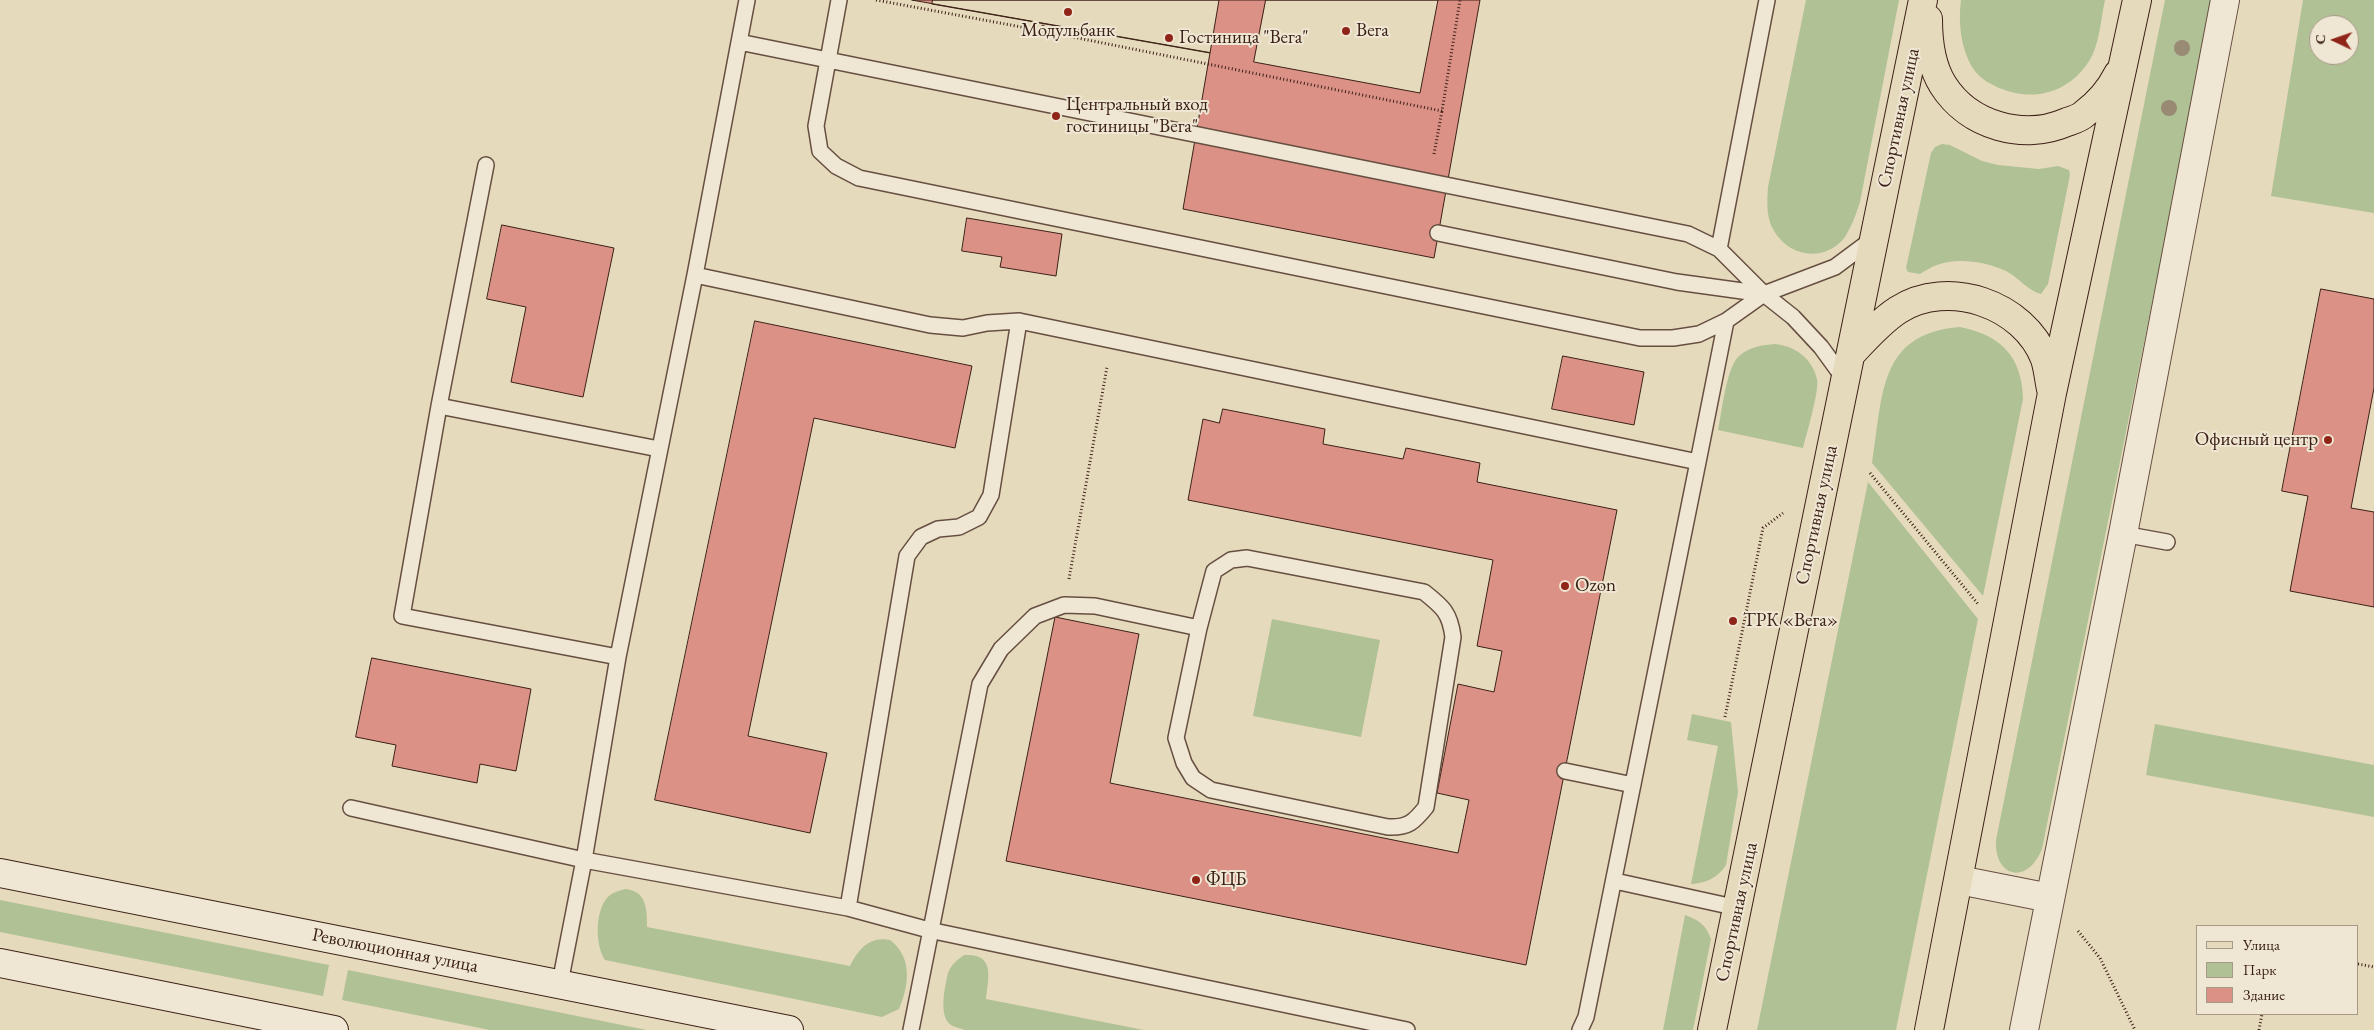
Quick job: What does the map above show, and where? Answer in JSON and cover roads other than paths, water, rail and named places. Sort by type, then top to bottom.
[{"type":"main road","name":"Спортивная улица","points":[[1712,1030],[1923,0]]},
{"type":"main road","points":[[1928,0],[1931,57],[1944,85],[1964,108],[1990,124],[2020,131],[2051,129],[2083,116],[2109,92],[2125,61]]},
{"type":"main road","points":[[1929,1030],[2052,393],[2137,0]]},
{"type":"main road","points":[[1848,367],[1899,309],[1931,297],[1966,296],[1999,308],[2026,329],[2045,359],[2052,393]]},
{"type":"street","points":[[2024,1030],[2123,534],[2225,0]]},
{"type":"street","name":"Революционная улица","points":[[0,873],[789,1030]]},
{"type":"street","points":[[1959,880],[2050,898]]},
{"type":"street","points":[[0,963],[334,1030]]},
{"type":"lane","points":[[560,983],[584,860],[618,657],[695,275],[747,0]]},
{"type":"lane","points":[[839,0],[816,126],[820,151],[836,166],[859,178],[1640,338],[1673,338],[1699,334],[1726,321],[1764,294],[1835,267],[1874,238]]},
{"type":"lane","points":[[1719,248],[1767,0]]},
{"type":"lane","points":[[739,42],[1688,234],[1719,248],[1764,294],[1793,317],[1821,347],[1848,367]]},
{"type":"lane","points":[[486,164],[439,406],[402,616],[618,657]]},
{"type":"lane","points":[[1438,233],[1678,282],[1764,294]]},
{"type":"lane","points":[[695,275],[930,325],[963,328],[987,323],[1019,322],[1698,462]]},
{"type":"lane","points":[[1580,1030],[1586,1017],[1615,881],[1726,321]]},
{"type":"lane","points":[[848,908],[907,556],[921,537],[938,529],[959,527],[979,517],[991,495],[1019,322]]},
{"type":"lane","points":[[439,406],[659,449]]},
{"type":"lane","points":[[2123,534],[2167,542]]},
{"type":"lane","points":[[1247,558],[1424,592],[1441,605],[1450,619],[1452,637],[1441,745],[1426,807],[1415,820],[1401,828],[1388,827],[1211,790],[1193,778],[1184,763],[1176,738],[1198,628],[1214,571],[1231,560],[1247,558]]},
{"type":"lane","points":[[911,1030],[980,684],[1001,649],[1035,616],[1064,604],[1095,606],[1198,628]]},
{"type":"lane","points":[[1565,771],[1633,785]]},
{"type":"lane","points":[[351,808],[584,860],[848,908],[930,930],[1408,1030]]},
{"type":"lane","points":[[1615,881],[1738,908]]},
{"type":"place","name":"Модульбанк","points":[[1068,12]]},
{"type":"place","name":"Вега","points":[[1346,31]]},
{"type":"place","name":"Гостиница \"Вега\"","points":[[1169,38]]},
{"type":"place","name":"Центральный вход гостиницы \"Вега\"","points":[[1056,116]]},
{"type":"place","name":"Офисный центр","points":[[2328,440]]},
{"type":"place","name":"Ozon","points":[[1565,586]]},
{"type":"place","name":"ТРК «Вега»","points":[[1733,621]]},
{"type":"place","name":"ФЦБ","points":[[1196,880]]}]
